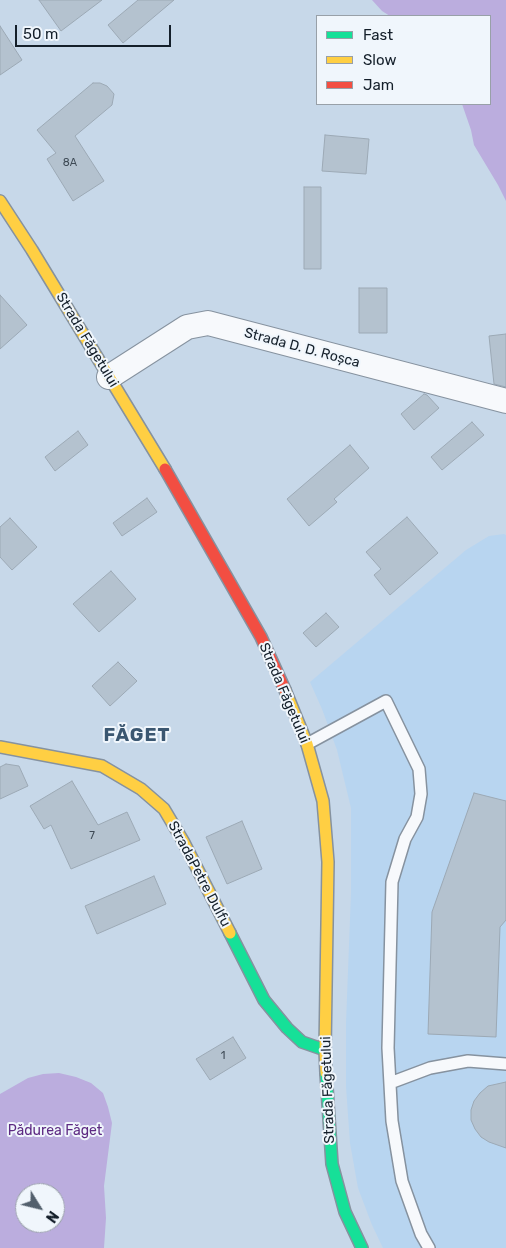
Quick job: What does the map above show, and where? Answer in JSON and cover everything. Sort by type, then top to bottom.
[{"type":"main road","name":"Strada Făgetului","points":[[0,201],[179,492],[261,637],[289,698],[307,744],[323,801],[328,852],[325,1050],[332,1164],[345,1212],[362,1248]]},
{"type":"main road","name":"StradaPetre Dulfu","points":[[0,747],[102,766],[141,789],[164,809],[183,841],[264,1000],[287,1028],[302,1042],[325,1050]]},
{"type":"street","name":"Strada D. D. Roșca","points":[[110,377],[187,328],[208,324],[506,402]]},
{"type":"lane","points":[[307,744],[386,701],[419,768],[421,794],[417,817],[405,839],[392,882],[388,1048],[392,1121],[402,1181],[421,1234],[429,1248]]},
{"type":"lane","points":[[390,1083],[430,1068],[468,1061],[506,1064]]},
{"type":"shaded area","points":[[506,535],[506,1248],[383,1248],[358,1188],[350,1143],[346,1086],[346,1023],[351,893],[351,808],[337,750],[310,682],[466,550],[489,536]]},
{"type":"green space","points":[[372,0],[506,0],[506,201],[474,145],[462,105],[491,105],[491,15],[388,15]]},
{"type":"green space","name":"Pădurea Făget","points":[[59,1073],[91,1083],[103,1093],[112,1123],[104,1186],[106,1218],[104,1248],[0,1248],[0,1094],[28,1078],[43,1074]]},
{"type":"building","points":[[39,0],[102,0],[61,31]]},
{"type":"building","points":[[138,0],[174,0],[123,43],[108,25]]},
{"type":"building","points":[[0,26],[22,60],[0,75]]},
{"type":"building","points":[[93,83],[107,86],[114,94],[112,105],[75,136],[104,181],[73,201],[47,159],[56,153],[37,130]]},
{"type":"building","points":[[325,135],[369,139],[366,174],[322,171]]},
{"type":"building","points":[[304,187],[321,187],[321,269],[304,269]]},
{"type":"building","points":[[359,288],[387,288],[387,333],[359,333]]},
{"type":"building","points":[[0,295],[27,325],[0,349]]},
{"type":"building","points":[[506,334],[506,387],[494,384],[489,336]]},
{"type":"building","points":[[424,394],[439,408],[414,430],[401,414]]},
{"type":"building","points":[[472,422],[484,435],[442,470],[431,457]]},
{"type":"building","points":[[78,431],[88,445],[55,471],[45,457]]},
{"type":"building","points":[[350,445],[369,468],[334,499],[337,502],[309,526],[287,499]]},
{"type":"building","points":[[147,498],[157,512],[122,536],[113,523]]},
{"type":"building","points":[[407,517],[438,553],[390,595],[374,575],[381,569],[366,552]]},
{"type":"building","points":[[10,518],[37,547],[12,570],[0,557],[0,527]]},
{"type":"building","points":[[111,571],[136,599],[99,632],[73,604]]},
{"type":"building","points":[[326,613],[339,627],[316,647],[303,633]]},
{"type":"building","points":[[118,662],[137,681],[110,706],[92,686]]},
{"type":"building","points":[[6,764],[19,766],[28,786],[0,799],[0,767]]},
{"type":"building","points":[[72,781],[98,825],[127,812],[140,840],[71,869],[51,825],[44,829],[30,806]]},
{"type":"building","points":[[474,793],[506,801],[506,920],[500,927],[496,1037],[428,1034],[432,912]]},
{"type":"building","points":[[242,821],[262,869],[227,884],[206,837]]},
{"type":"building","points":[[154,876],[166,904],[97,934],[85,906]]},
{"type":"building","points":[[233,1037],[246,1058],[210,1080],[196,1059]]},
{"type":"building","points":[[506,1082],[506,1148],[481,1137],[471,1120],[471,1110],[474,1101],[488,1086]]},
{"type":"traffic: fast","points":[[230,933],[264,1000],[287,1028],[302,1042],[325,1050]]},
{"type":"traffic: fast","points":[[326,1073],[332,1164],[345,1212],[362,1248]]},
{"type":"traffic: slow","points":[[0,201],[32,250],[165,469]]},
{"type":"traffic: slow","points":[[285,690],[307,744],[323,801],[328,862],[326,1073]]},
{"type":"traffic: slow","points":[[0,747],[102,766],[141,789],[164,809],[183,841],[230,933]]},
{"type":"traffic: jam","points":[[165,469],[261,637],[285,690]]},
{"type":"district","name":"FĂGET","points":[[137,736]]}]
